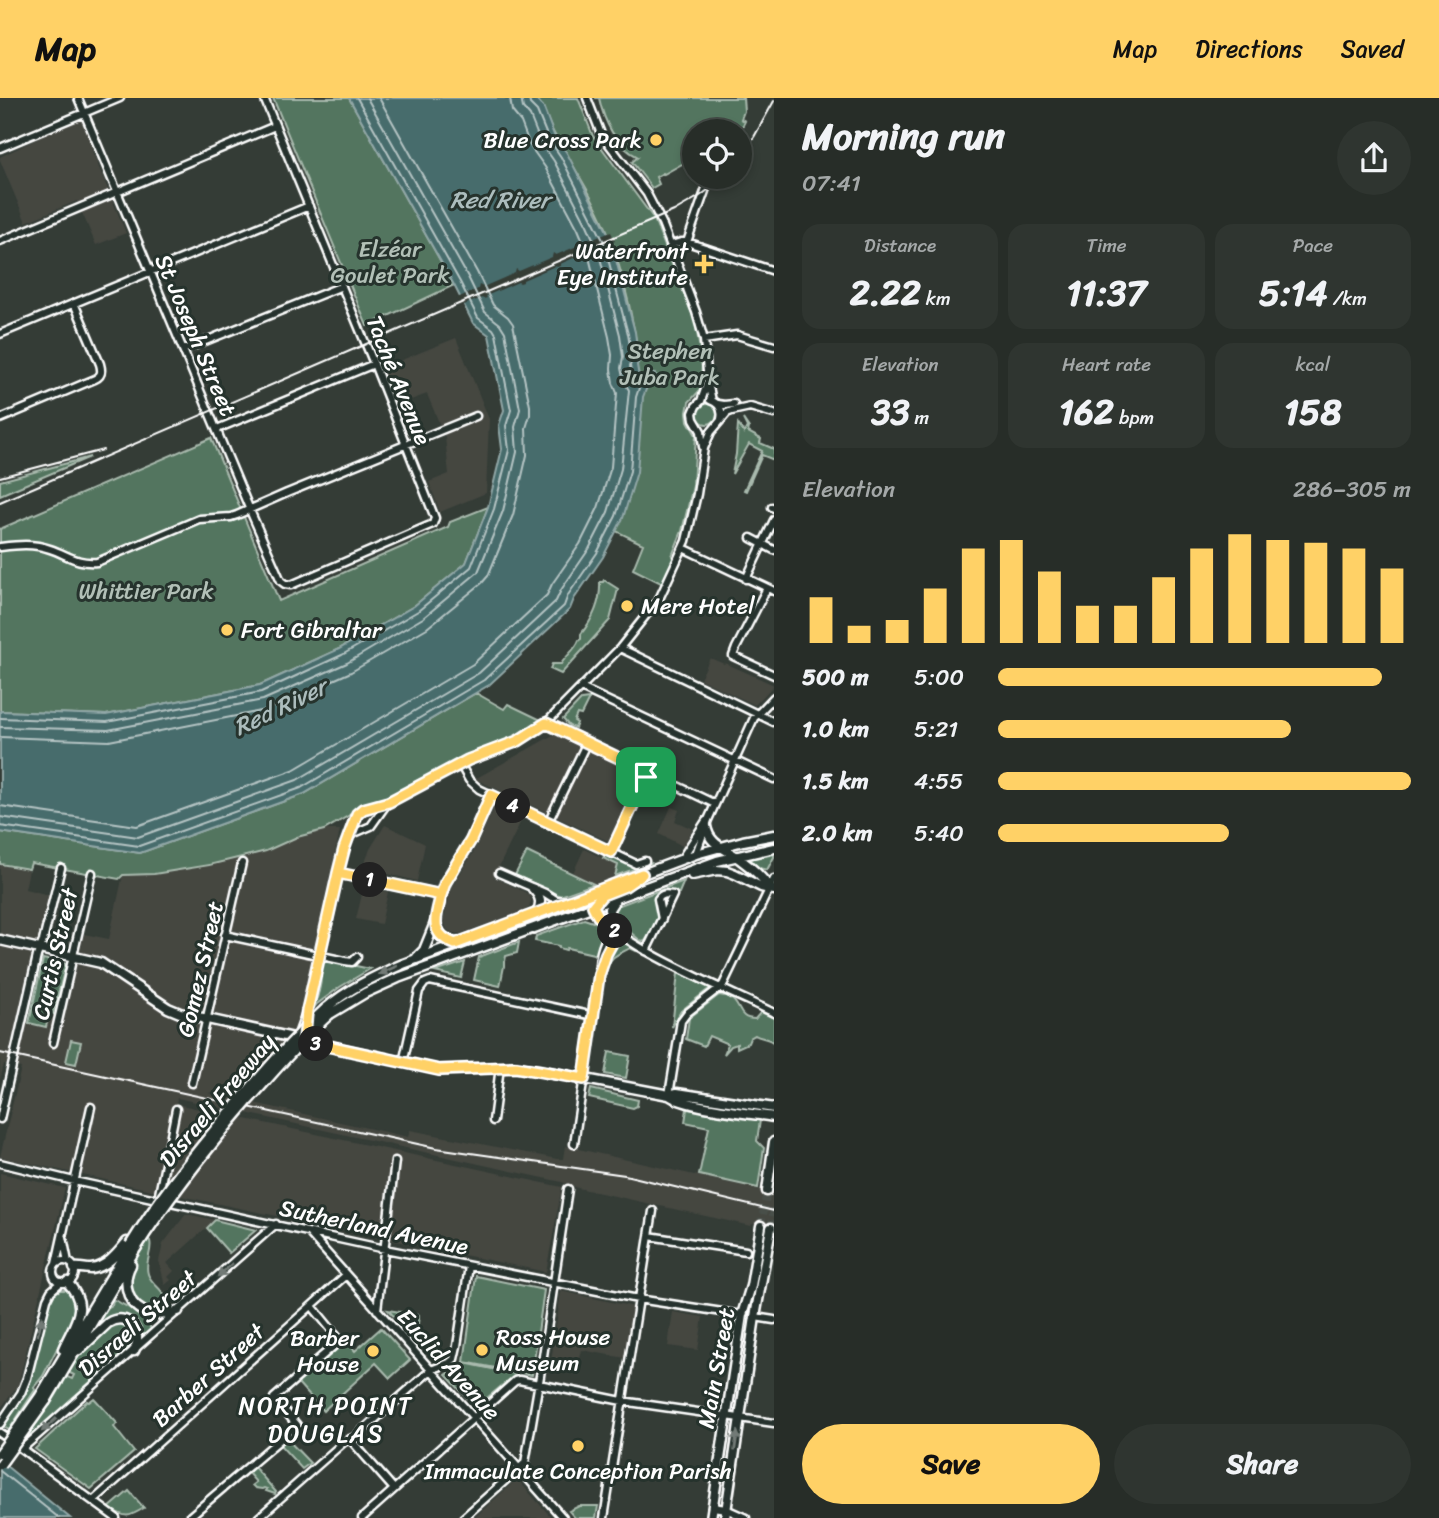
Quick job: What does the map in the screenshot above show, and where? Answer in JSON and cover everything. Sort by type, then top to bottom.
[{"type":"main road","points":[[707,823],[709,836],[720,847],[736,856],[773,886]]},
{"type":"main road","name":"Disraeli Freeway","points":[[0,1453],[43,1399],[49,1380],[146,1226],[217,1137],[343,995],[365,981],[413,960],[568,901],[696,854],[774,835]]},
{"type":"main road","name":"Disraeli Freeway","points":[[327,1012],[398,978],[679,874],[736,856],[774,848]]},
{"type":"main road","points":[[679,874],[696,854]]},
{"type":"main road","points":[[652,884],[720,870],[761,887],[773,886]]},
{"type":"main road","points":[[593,906],[602,895],[625,886],[642,874]]},
{"type":"main road","points":[[533,889],[541,900],[537,914]]},
{"type":"main road","points":[[613,929],[609,909],[616,898]]},
{"type":"main road","points":[[435,923],[441,936],[455,944]]},
{"type":"main road","points":[[413,960],[424,950],[435,923]]},
{"type":"main road","points":[[0,940],[105,964],[172,1010],[403,1063],[446,1071],[500,1067],[538,1070],[669,1095],[677,1093],[774,1108]]},
{"type":"main road","points":[[669,1095],[676,1100],[695,1104],[774,1116]]},
{"type":"main road","points":[[767,1191],[774,1142]]},
{"type":"main road","name":"Main Street","points":[[711,1518],[742,1315],[766,1227],[726,1513]]},
{"type":"main road","points":[[133,1247],[126,1276],[130,1298],[139,1309],[148,1314],[164,1315],[178,1311]]},
{"type":"main road","points":[[71,1265],[90,1269],[133,1247]]},
{"type":"main road","name":"Disraeli Freeway","points":[[0,1465],[72,1356],[133,1247]]},
{"type":"main road","points":[[49,1380],[79,1313],[77,1295],[64,1282]]},
{"type":"main road","points":[[72,1356],[108,1323],[119,1319],[135,1328],[138,1344],[134,1351]]},
{"type":"street","name":"St Joseph Street","points":[[78,98],[249,509],[281,582],[285,584]]},
{"type":"street","points":[[0,148],[120,98]]},
{"type":"street","name":"Taché Avenue","points":[[264,98],[435,520],[428,526],[291,585],[285,584]]},
{"type":"street","points":[[587,98],[604,139],[652,202],[696,312],[704,340],[708,382],[721,412],[718,423],[708,428],[697,424]]},
{"type":"street","points":[[0,241],[275,126]]},
{"type":"street","points":[[687,242],[706,189]]},
{"type":"street","points":[[0,334],[309,206]]},
{"type":"street","points":[[671,245],[687,242],[774,271]]},
{"type":"street","points":[[183,350],[342,286]]},
{"type":"street","points":[[0,419],[100,376],[100,364],[74,303]]},
{"type":"street","points":[[704,340],[737,335],[774,346]]},
{"type":"street","points":[[217,429],[374,364]]},
{"type":"street","points":[[704,448],[693,411],[702,401],[708,382]]},
{"type":"street","points":[[702,401],[734,404]]},
{"type":"street","points":[[301,1040],[338,873],[348,836],[360,810],[389,802],[478,755],[518,741],[546,723],[620,649],[659,599],[683,548],[695,502],[704,448],[711,432],[727,413],[747,407],[774,414]]},
{"type":"street","points":[[0,547],[27,544],[48,548],[83,564],[97,562],[199,519],[231,517],[476,416]]},
{"type":"street","points":[[746,579],[774,520]]},
{"type":"street","points":[[751,538],[774,550]]},
{"type":"street","points":[[683,548],[771,590],[733,656],[774,675]]},
{"type":"street","points":[[620,649],[774,722]]},
{"type":"street","points":[[581,688],[774,779]]},
{"type":"street","points":[[696,854],[734,760],[757,713],[774,697]]},
{"type":"street","points":[[546,723],[715,804]]},
{"type":"street","points":[[548,822],[587,742]]},
{"type":"street","points":[[460,764],[471,783],[491,795],[636,864],[645,861]]},
{"type":"street","points":[[611,852],[648,772]]},
{"type":"street","points":[[435,923],[445,883],[471,840],[491,795]]},
{"type":"street","points":[[348,836],[371,826],[389,802]]},
{"type":"street","points":[[364,809],[373,812],[374,821]]},
{"type":"street","points":[[356,816],[358,824],[366,828]]},
{"type":"street","points":[[681,860],[707,823]]},
{"type":"street","name":"Gomez Street","points":[[192,1083],[242,863]]},
{"type":"street","points":[[0,1119],[61,868]]},
{"type":"street","name":"Curtis Street","points":[[53,1043],[92,873]]},
{"type":"street","points":[[338,873],[441,895]]},
{"type":"street","points":[[499,873],[556,900],[568,901]]},
{"type":"street","points":[[669,1095],[681,1021],[687,1013],[721,987],[773,886]]},
{"type":"street","points":[[593,906],[598,916],[613,929],[646,951],[774,1013]]},
{"type":"street","points":[[646,951],[662,919]]},
{"type":"street","points":[[574,1144],[599,975],[606,954],[616,938],[613,929]]},
{"type":"street","points":[[225,935],[352,962],[357,957]]},
{"type":"street","points":[[403,1063],[419,991],[425,983],[436,981],[594,1016]]},
{"type":"street","points":[[750,1011],[754,1002]]},
{"type":"street","points":[[493,1121],[500,1067]]},
{"type":"street","points":[[64,1282],[54,1276],[53,1271],[91,1107]]},
{"type":"street","points":[[158,1199],[176,1109]]},
{"type":"street","points":[[377,1310],[396,1161]]},
{"type":"street","name":"Sutherland Avenue","points":[[0,1163],[385,1250],[638,1299],[742,1315]]},
{"type":"street","points":[[463,1518],[525,1463],[568,1189]]},
{"type":"street","points":[[604,1518],[653,1211]]},
{"type":"street","name":"Disraeli Street","points":[[22,1449],[276,1224]]},
{"type":"street","name":"Euclid Avenue","points":[[309,1233],[563,1518]]},
{"type":"street","points":[[0,1424],[21,1393],[27,1378],[47,1299],[51,1291],[72,1280],[74,1275],[62,1236]]},
{"type":"street","points":[[649,1237],[746,1251]]},
{"type":"street","points":[[56,1264],[63,1261],[71,1265]]},
{"type":"street","points":[[258,1518],[431,1370],[454,1359],[469,1266]]},
{"type":"street","name":"Barber Street","points":[[93,1501],[346,1275]]},
{"type":"street","points":[[188,1518],[297,1425],[274,1398],[339,1339],[312,1306]]},
{"type":"street","points":[[755,1317],[774,1320]]},
{"type":"street","points":[[362,1518],[519,1380],[622,1401],[774,1423]]},
{"type":"street","points":[[0,1433],[117,1518]]},
{"type":"street","points":[[350,1439],[394,1489]]},
{"type":"street","points":[[713,1507],[746,1518]]},
{"type":"shaded area","points":[[88,114],[93,153],[126,233],[96,245],[77,201],[26,222],[0,160],[0,157]]},
{"type":"shaded area","points":[[456,338],[489,419],[486,493],[440,512],[429,482],[449,474],[445,437],[427,394],[397,405],[382,368]]},
{"type":"shaded area","points":[[710,658],[774,685],[755,705],[700,679]]},
{"type":"shaded area","points":[[555,734],[643,775],[612,843],[475,779]]},
{"type":"shaded area","points":[[495,806],[522,819],[494,877],[530,896],[529,907],[525,911],[460,934],[452,933],[447,930],[443,921],[451,888],[473,853]]},
{"type":"shaded area","points":[[671,807],[679,810],[675,821],[693,829],[683,847],[659,834]]},
{"type":"shaded area","points":[[385,825],[425,844],[417,881],[363,868],[370,849]]},
{"type":"shaded area","points":[[324,830],[340,830],[298,1026],[246,1083],[208,1093],[408,1137],[410,1130],[557,1159],[563,1159],[565,1146],[774,1193],[774,1229],[177,1098],[176,1104],[562,1187],[546,1272],[0,1157],[21,1068],[4,1064],[0,1080],[0,865],[29,870],[25,889],[49,895],[34,956],[76,966],[84,934],[109,939],[123,875],[154,874],[209,865],[267,851],[297,837]]},
{"type":"shaded area","points":[[584,849],[619,866],[614,878],[595,884],[573,873]]},
{"type":"shaded area","points":[[364,886],[388,892],[381,924],[356,919]]},
{"type":"shaded area","points":[[0,1173],[65,1188],[18,1386],[0,1409]]},
{"type":"shaded area","points":[[186,1214],[215,1220],[167,1263],[174,1271],[168,1277],[171,1280],[165,1285],[159,1261],[163,1244]]},
{"type":"shaded area","points":[[561,1291],[634,1307],[625,1358],[582,1350],[578,1367],[551,1362]]},
{"type":"shaded area","points":[[673,1312],[703,1317],[698,1350],[668,1346]]},
{"type":"shaded area","points":[[517,1479],[552,1518],[474,1518]]},
{"type":"green space","name":"Elzéar Goulet Park","points":[[273,98],[349,98],[454,285],[367,326]]},
{"type":"green space","name":"Stephen Juba Park","points":[[537,98],[578,98],[593,136],[654,219],[695,321],[702,361],[701,389],[689,402],[687,412],[688,421],[696,435],[693,486],[682,531],[672,556],[674,560],[663,584],[633,569],[643,544],[616,531],[639,377],[636,365],[639,361],[637,347],[625,289],[613,246],[601,217]]},
{"type":"green space","name":"Blue Cross Park","points":[[599,98],[743,98],[744,111],[741,119],[682,119],[682,164],[656,177],[659,184],[652,188],[632,162],[638,157],[617,140],[604,116]]},
{"type":"green space","points":[[707,404],[714,407],[717,414],[714,421],[707,424],[700,421],[697,414],[700,407]]},
{"type":"green space","points":[[743,419],[749,428],[748,432],[761,439],[760,443],[774,449],[774,460],[762,455],[746,491],[744,490],[762,451],[749,444],[732,474],[738,424],[744,433],[747,427]]},
{"type":"green space","name":"Whittier Park","points":[[211,438],[279,601],[488,507],[466,563],[414,606],[339,649],[260,685],[106,715],[0,711],[0,529]]},
{"type":"green space","points":[[90,457],[0,495],[0,481]]},
{"type":"green space","points":[[604,580],[618,589],[610,620],[561,674],[550,669],[552,664],[561,664],[581,639],[581,634],[596,610],[600,582]]},
{"type":"green space","points":[[476,693],[504,709],[508,704],[541,720],[518,737],[473,754],[374,801],[324,830],[297,837],[266,851],[209,865],[154,874],[123,875],[119,879],[31,863],[29,869],[0,864],[0,832],[140,853],[304,794]]},
{"type":"green space","points":[[589,699],[581,715],[577,714],[575,728],[569,726],[563,719],[581,700]]},
{"type":"green space","points":[[527,852],[594,884],[560,896],[515,875]]},
{"type":"green space","points":[[606,853],[637,867],[646,861],[651,863],[615,876],[618,865],[603,858]]},
{"type":"green space","points":[[774,854],[767,870],[759,868],[750,859]]},
{"type":"green space","points":[[684,881],[679,893],[663,892],[656,896],[657,916],[645,941],[642,942],[613,918],[612,911],[617,906]]},
{"type":"green space","points":[[584,919],[593,922],[595,919],[603,928],[604,936],[598,955],[535,941],[536,936]]},
{"type":"green space","points":[[618,941],[637,949],[636,951],[630,948],[616,955],[606,967],[609,956]]},
{"type":"green space","points":[[519,942],[517,953],[506,956],[500,986],[474,980],[479,957]]},
{"type":"green space","points":[[43,959],[66,964],[53,1014],[49,1013],[46,1027],[29,1023]]},
{"type":"green space","points":[[328,960],[370,969],[340,987],[313,1009],[320,989],[322,964]]},
{"type":"green space","points":[[465,962],[461,978],[435,972]]},
{"type":"green space","points":[[678,973],[710,988],[681,1011],[672,1027]]},
{"type":"green space","points":[[719,995],[731,998],[742,1014],[749,1018],[755,1019],[761,1012],[774,1018],[774,1043],[755,1035],[748,1043],[737,1048],[737,1044],[731,1046],[724,1054],[728,1044],[709,1036],[704,1046],[686,1039],[689,1018]]},
{"type":"green space","points":[[71,1040],[81,1042],[76,1064],[66,1062]]},
{"type":"green space","points":[[609,1052],[630,1056],[626,1078],[605,1074]]},
{"type":"green space","points":[[591,1089],[638,1100],[637,1106],[633,1108],[589,1098]]},
{"type":"green space","points":[[687,1109],[760,1120],[757,1141],[764,1148],[758,1188],[699,1175],[709,1127],[685,1122]]},
{"type":"green space","points":[[215,1220],[256,1230],[229,1253],[207,1228]]},
{"type":"green space","points":[[148,1239],[151,1245],[148,1274],[165,1299],[160,1311],[145,1307],[135,1299],[130,1286],[132,1267]]},
{"type":"green space","points":[[476,1276],[544,1290],[532,1375],[464,1362]]},
{"type":"green space","points":[[60,1290],[66,1290],[72,1295],[75,1309],[73,1317],[43,1376],[9,1430],[4,1427],[5,1422],[36,1355],[50,1301]]},
{"type":"green space","points":[[113,1300],[141,1316],[151,1329],[141,1336],[122,1316],[117,1316],[105,1320],[92,1331]]},
{"type":"green space","points":[[388,1310],[419,1315],[416,1340]]},
{"type":"green space","points":[[118,1322],[129,1327],[133,1334],[131,1343],[123,1353],[23,1440],[47,1404],[50,1405],[65,1376],[72,1379],[74,1375],[68,1372],[84,1350],[103,1330]]},
{"type":"green space","points":[[381,1328],[410,1360],[390,1378],[376,1363],[323,1411],[298,1383],[346,1340],[355,1351]]},
{"type":"green space","points":[[464,1363],[516,1374],[476,1407],[446,1375]]},
{"type":"green space","points":[[94,1398],[117,1423],[114,1427],[134,1452],[91,1489],[35,1449],[87,1401]]},
{"type":"green space","points":[[286,1438],[310,1463],[302,1469],[280,1445]]},
{"type":"green space","points":[[254,1467],[275,1494],[252,1485],[256,1482],[248,1473]]},
{"type":"green space","points":[[129,1491],[144,1508],[127,1515],[109,1508]]},
{"type":"green space","points":[[579,1506],[598,1506],[596,1518],[575,1518],[569,1511]]},
{"type":"water","name":"Red River","points":[[349,98],[534,98],[543,106],[554,135],[567,153],[610,237],[635,332],[639,377],[642,380],[655,374],[660,379],[655,386],[653,384],[647,387],[643,397],[637,472],[623,518],[603,557],[570,609],[489,685],[304,794],[140,853],[0,832],[0,711],[106,715],[260,685],[339,649],[414,606],[466,563],[488,507],[502,449],[499,425],[504,410],[489,335],[473,323]]},
{"type":"water","points":[[0,1461],[70,1518],[0,1518]]},
{"type":"pier","points":[[611,232],[615,241],[486,296],[487,298],[461,306],[457,298],[478,289],[479,285],[483,287],[515,273],[516,269],[519,271],[552,257],[553,253],[556,255],[589,241],[590,237],[593,239]]},
{"type":"tunnel","points":[[357,957],[363,951]]},
{"type":"tunnel","points":[[761,1226],[767,1191]]},
{"type":"tunnel","points":[[771,1228],[774,1208]]},
{"type":"railway","points":[[752,140],[774,101]]},
{"type":"railway","points":[[0,502],[674,211],[709,189]]},
{"type":"railway","points":[[0,477],[103,450]]},
{"type":"railway","points":[[0,1053],[436,1148],[625,1175],[774,1211]]},
{"type":"place","name":"Blue Cross Park","points":[[656,140]]},
{"type":"place","name":"Waterfront Eye Institute","points":[[704,264]]},
{"type":"place","name":"Mere Hotel","points":[[627,606]]},
{"type":"place","name":"Fort Gibraltar","points":[[227,630]]},
{"type":"place","name":"Ross House Museum","points":[[482,1350]]},
{"type":"place","name":"Barber House","points":[[373,1351]]},
{"type":"place","name":"Immaculate Conception Parish","points":[[578,1446]]},
{"type":"district","name":"NORTH POINT DOUGLAS","points":[[326,1420]]},
{"type":"route","points":[[646,777],[611,852],[491,795],[471,840],[445,883],[441,895],[338,873],[307,1011],[304,1041],[439,1070],[516,1067],[584,1079],[599,975],[606,954],[616,938],[615,931],[598,916],[593,906],[602,895],[625,886],[642,874],[455,944],[441,936],[435,923],[441,895],[384,883],[338,873],[344,849],[360,810],[389,802],[478,755],[518,741],[546,723],[648,772],[646,777]]}]
